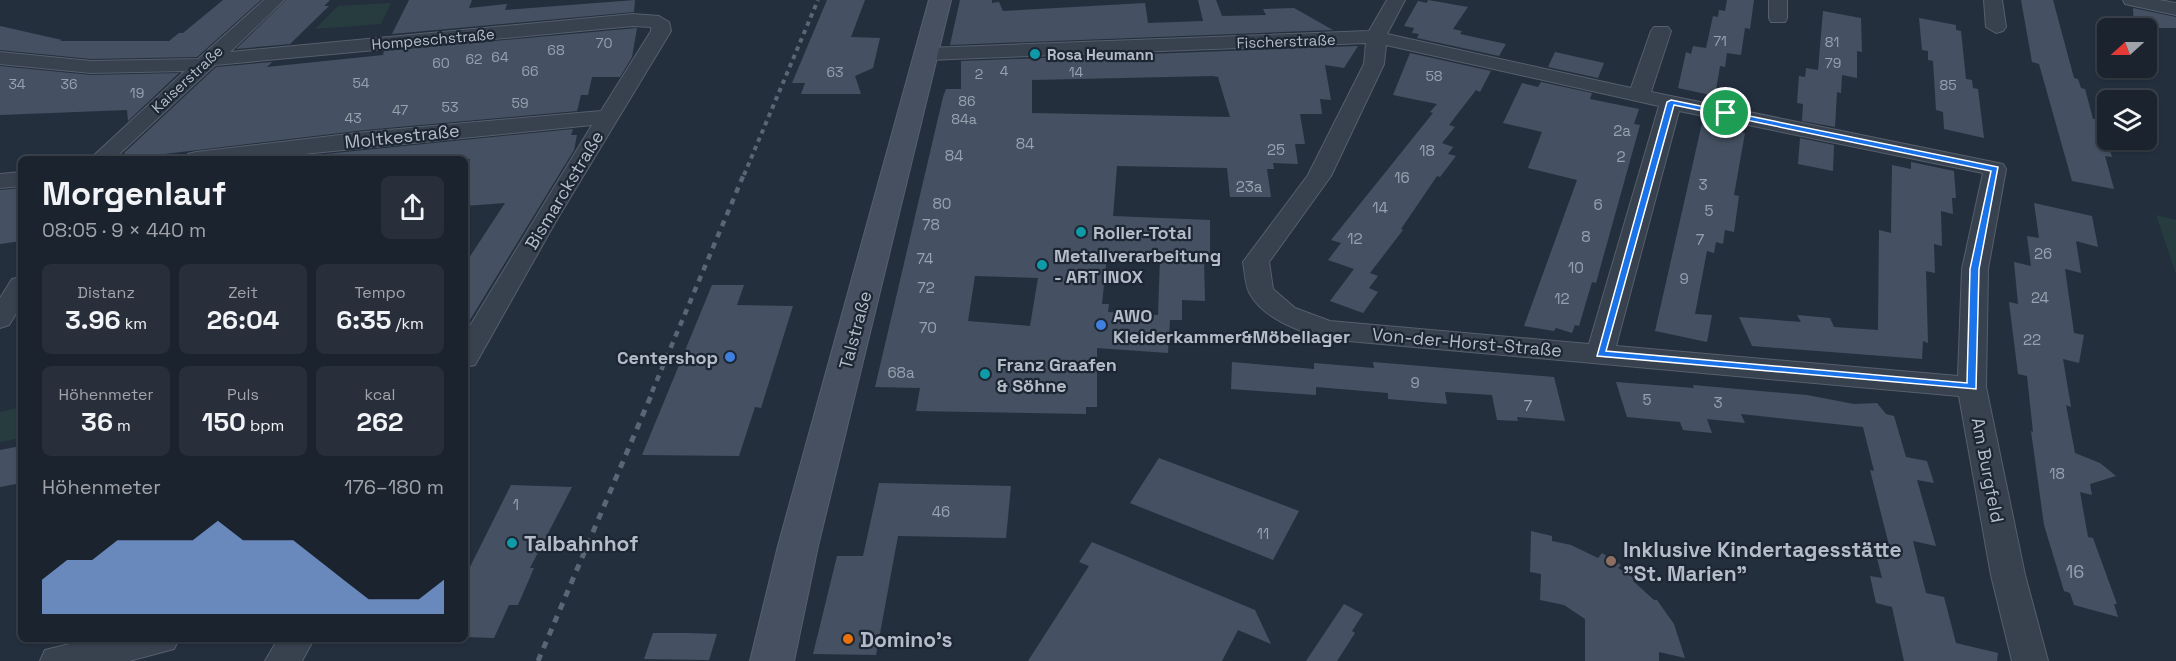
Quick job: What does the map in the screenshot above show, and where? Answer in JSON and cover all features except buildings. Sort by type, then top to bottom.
[{"type":"main road","name":"Talstraße","points":[[772,661],[798,546],[940,0]]},
{"type":"street","name":"Kaiserstraße","points":[[104,156],[204,62],[275,0]]},
{"type":"street","points":[[1375,38],[1396,0]]},
{"type":"street","points":[[1993,0],[1996,27]]},
{"type":"street","points":[[2132,0],[2176,9]]},
{"type":"street","name":"Hompeschstraße","points":[[0,58],[92,68],[204,62],[633,20],[659,22]]},
{"type":"street","name":"Bismarckstraße","points":[[468,353],[661,31],[659,22]]},
{"type":"street","points":[[1639,96],[1661,31]]},
{"type":"street","name":"Fischerstraße","points":[[927,54],[1375,38],[1639,96],[1995,169]]},
{"type":"street","name":"Von-der-Horst-Straße","points":[[1375,38],[1377,51],[1374,64],[1319,176],[1256,262],[1262,292],[1286,314],[1326,330],[1972,387]]},
{"type":"street","points":[[1600,354],[1671,102]]},
{"type":"street","name":"Moltkestraße","points":[[221,156],[365,139],[608,117]]},
{"type":"street","name":"Am Burgfeld","points":[[1995,169],[1975,269],[1972,387],[2008,575],[2030,661]]},
{"type":"street","points":[[0,181],[18,179]]},
{"type":"street","points":[[0,319],[18,290]]},
{"type":"street","points":[[58,661],[148,642]]},
{"type":"street","points":[[283,661],[295,642]]},
{"type":"green space","points":[[391,3],[381,24],[315,29],[338,6]]},
{"type":"green space","points":[[2156,215],[2176,220],[2176,274]]},
{"type":"green space","points":[[18,408],[18,439],[0,442],[0,412]]},
{"type":"railway","points":[[744,175],[818,0]]},
{"type":"railway","points":[[652,392],[744,174]]},
{"type":"railway","points":[[538,661],[653,391]]},
{"type":"place","name":"Rosa Heumann","points":[[1035,54]]},
{"type":"place","name":"Roller-Total","points":[[1081,232]]},
{"type":"place","name":"Metallverarbeitung - ART INOX","points":[[1042,265]]},
{"type":"place","name":"AWO Kleiderkammer&Möbellager","points":[[1101,325]]},
{"type":"place","name":"Centershop","points":[[730,357]]},
{"type":"place","name":"Franz Graafen & Söhne","points":[[985,374]]},
{"type":"place","name":"Talbahnhof","points":[[512,543]]},
{"type":"place","name":"Inklusive Kindertagesstätte \"St. Marien\"","points":[[1611,561]]},
{"type":"place","name":"Domino's","points":[[848,639]]},
{"type":"route","points":[[1671,102],[1726,113],[1995,169],[1975,269],[1972,387],[1600,354],[1671,102]]}]
